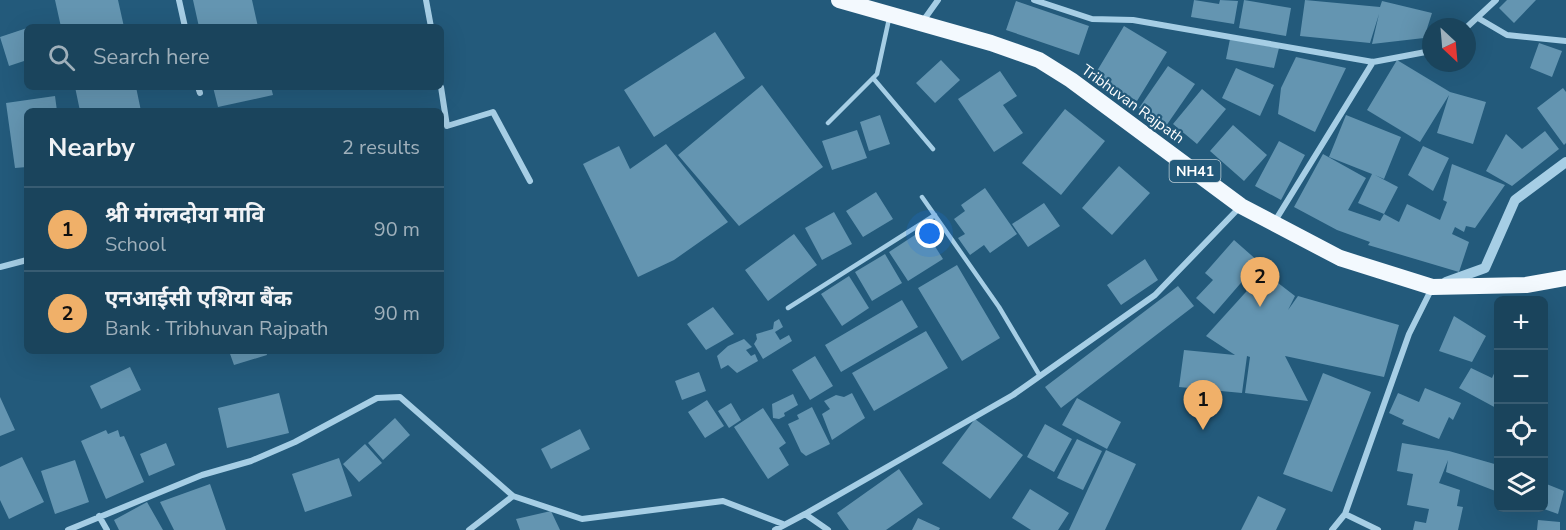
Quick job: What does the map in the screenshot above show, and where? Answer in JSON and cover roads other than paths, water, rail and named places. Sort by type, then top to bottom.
[{"type":"highway","name":"Tribhuvan Rajpath","points":[[839,0],[991,43],[1039,60],[1071,80],[1241,206],[1340,258],[1432,287],[1526,285],[1566,279]]},
{"type":"street","points":[[179,0],[184,24]]},
{"type":"street","points":[[426,0],[430,24]]},
{"type":"street","points":[[921,25],[938,0]]},
{"type":"street","points":[[1034,0],[1092,19],[1133,20],[1373,62],[1422,53]]},
{"type":"street","points":[[1496,0],[1478,18],[1507,35],[1566,41]]},
{"type":"street","points":[[1273,224],[1373,62]]},
{"type":"street","points":[[441,90],[447,126],[493,112],[530,182]]},
{"type":"street","points":[[1332,530],[1345,514],[1409,334],[1432,287],[1485,268],[1515,200],[1566,162]]},
{"type":"street","points":[[775,530],[1013,395],[1155,295],[1241,206]]},
{"type":"street","points":[[0,267],[24,261]]},
{"type":"street","points":[[68,530],[202,475],[260,457],[296,442],[377,398],[400,397],[513,496],[582,519],[723,501],[783,524]]},
{"type":"street","points":[[469,530],[513,496]]},
{"type":"street","points":[[805,514],[828,530]]},
{"type":"street","points":[[1345,514],[1378,530]]},
{"type":"street","points":[[99,516],[107,530]]},
{"type":"lane","points":[[828,123],[877,74],[889,16]]},
{"type":"lane","points":[[873,78],[933,149]]},
{"type":"lane","points":[[922,197],[999,307],[1040,376]]},
{"type":"lane","points":[[788,308],[935,215]]},
{"type":"place","name":"एनआईसी एशिया बैंक","points":[[1260,307]]},
{"type":"place","name":"श्री मंगलदोया मावि","points":[[1203,430]]}]
